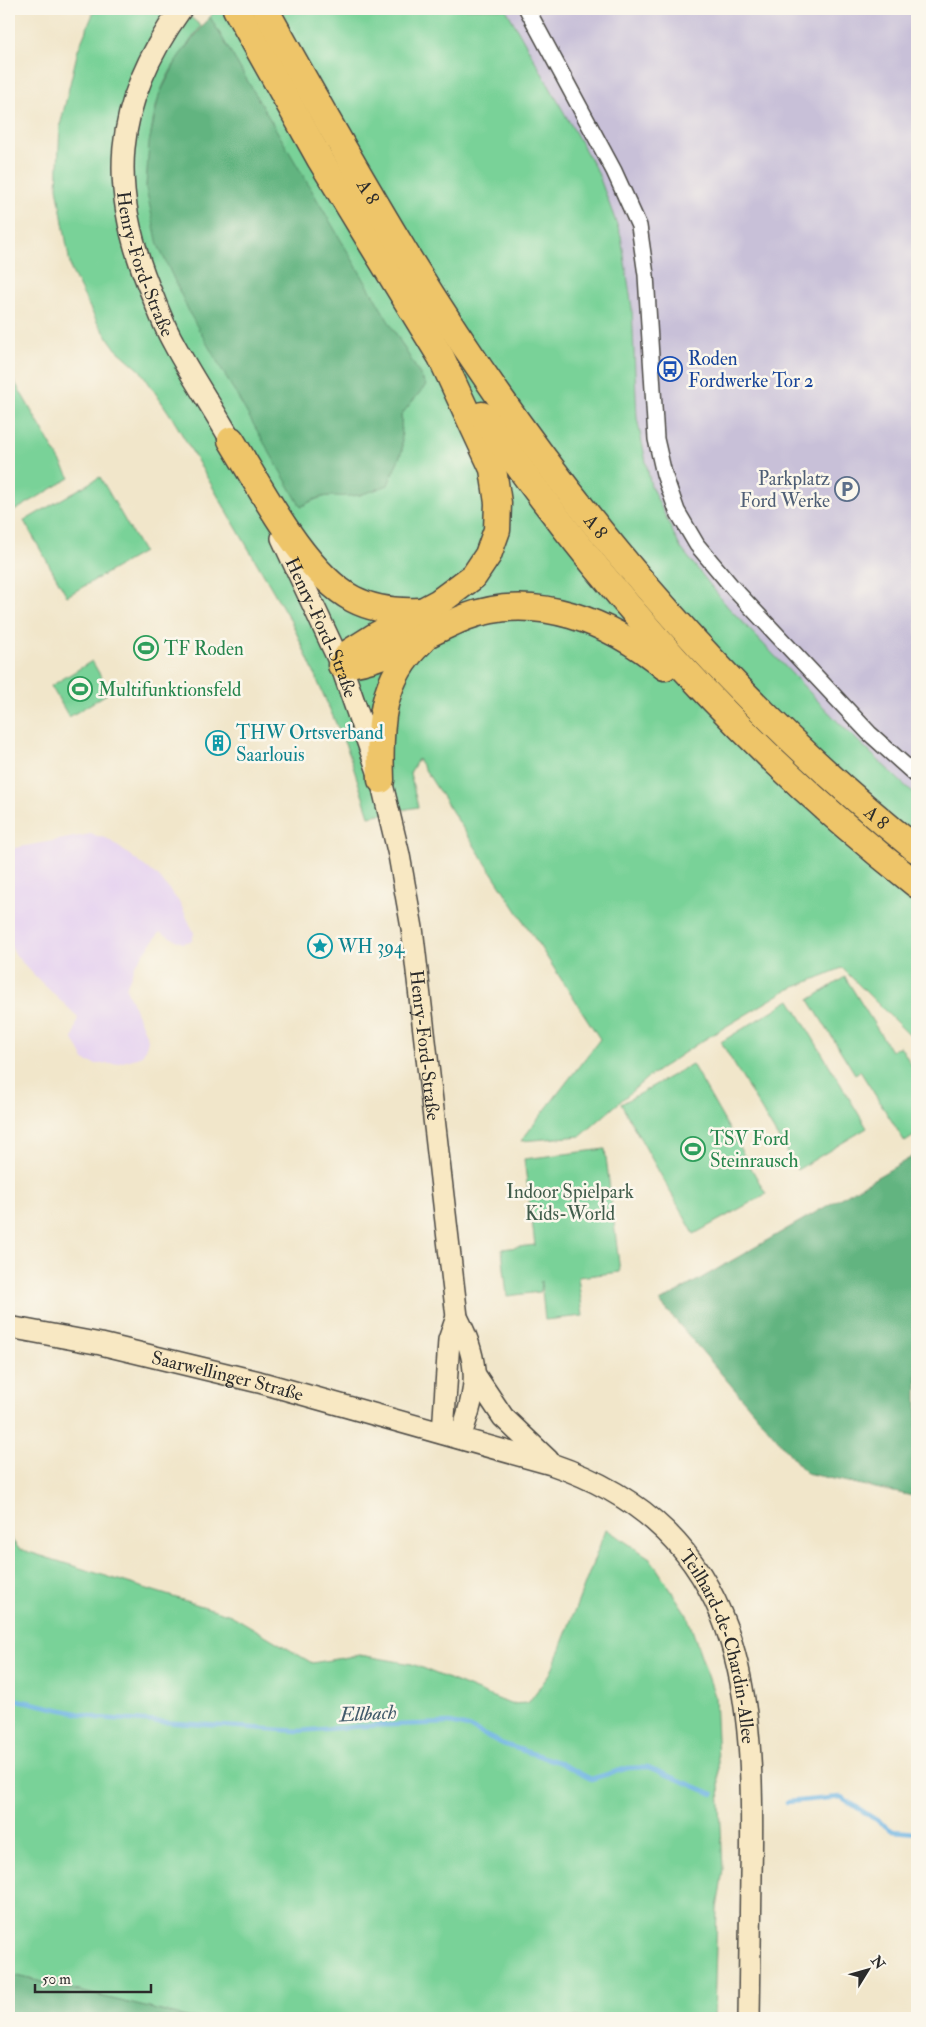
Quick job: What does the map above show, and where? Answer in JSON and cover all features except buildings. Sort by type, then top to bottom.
[{"type":"highway","name":"A 8","points":[[236,9],[320,159],[442,357],[509,455],[573,541],[655,638],[733,721],[807,791],[917,885]]},
{"type":"highway","name":"A 8","points":[[266,9],[341,147],[461,340],[530,440],[595,525],[673,618],[749,699],[826,773],[917,850]]},
{"type":"highway","points":[[381,780],[381,724],[394,675],[424,623],[439,602],[474,576],[488,554],[497,530],[498,503],[493,469],[442,357]]},
{"type":"highway","points":[[231,440],[295,542],[332,584],[353,599],[378,609],[401,612],[424,623]]},
{"type":"highway","points":[[341,665],[350,652],[424,623],[496,611],[532,608],[573,615],[609,628],[639,645],[733,721]]},
{"type":"street","name":"Henry-Ford-Straße","points":[[181,9],[163,34],[140,78],[127,119],[122,162],[124,200],[133,244],[172,340],[231,440],[292,557],[341,665],[381,780],[399,855],[412,928],[457,1317],[469,1340],[475,1375],[474,1396],[451,1435]]},
{"type":"street","points":[[527,9],[614,171],[639,226],[646,275],[656,440],[669,489],[680,517],[697,545],[733,588],[869,733],[917,776]]},
{"type":"street","name":"Henry-Ford-Straße","points":[[451,1435],[450,1340],[457,1317]]},
{"type":"street","name":"Saarwellinger Straße","points":[[9,1326],[101,1344],[260,1382],[451,1435]]},
{"type":"street","points":[[475,1375],[503,1417],[551,1464]]},
{"type":"street","name":"Teilhard-de-Chardin-Allee","points":[[451,1435],[551,1464],[598,1482],[622,1497],[670,1536],[691,1561],[708,1587],[722,1614],[741,1674],[747,1715],[752,1826],[749,2018]]},
{"type":"shaded area","points":[[506,9],[917,9],[917,797],[839,723],[727,606],[680,547],[651,486],[637,418],[632,308],[621,236],[598,173]]},
{"type":"shaded area","points":[[91,834],[108,839],[159,877],[180,903],[194,933],[192,941],[182,943],[160,932],[135,965],[126,988],[148,1039],[147,1044],[143,1054],[137,1058],[115,1064],[95,1064],[85,1061],[73,1039],[78,1017],[17,957],[9,943],[9,849]]},
{"type":"green space","points":[[95,9],[181,9],[201,26],[172,68],[159,96],[151,130],[146,188],[301,507],[323,497],[361,495],[402,451],[401,415],[425,385],[210,17],[217,9],[506,9],[598,173],[621,236],[632,308],[637,418],[651,486],[680,547],[727,606],[839,723],[917,797],[917,1043],[842,968],[785,991],[697,1044],[647,1078],[581,1136],[521,1141],[600,1039],[418,759],[410,773],[418,807],[369,816],[348,751],[293,625],[173,419],[140,370],[116,349],[97,322],[71,270],[57,187],[60,126],[78,50]]},
{"type":"green space","points":[[210,17],[426,385],[401,415],[402,451],[388,485],[372,491],[353,496],[326,496],[301,507],[191,316],[158,245],[146,188],[149,143],[159,95],[179,56]]},
{"type":"green space","points":[[9,372],[70,478],[9,514]]},
{"type":"green space","points":[[100,477],[143,552],[67,596],[24,521]]},
{"type":"green space","name":"Multifunktionsfeld","points":[[92,661],[110,692],[69,717],[51,686]]},
{"type":"green space","points":[[845,977],[891,1051],[900,1046],[917,1074],[917,1134],[905,1142],[860,1071],[855,1074],[809,1000]]},
{"type":"green space","points":[[790,1000],[867,1128],[797,1170],[721,1042]]},
{"type":"green space","name":"TSV Ford Steinrausch","points":[[692,1064],[766,1194],[694,1234],[621,1104]]},
{"type":"green space","name":"Indoor Spielpark Kids-World","points":[[605,1149],[620,1272],[578,1277],[583,1316],[545,1320],[541,1281],[540,1292],[507,1296],[502,1249],[535,1245],[524,1159]]},
{"type":"green space","points":[[917,1154],[917,1497],[806,1473],[660,1302]]},
{"type":"green space","points":[[606,1529],[650,1558],[687,1615],[715,1696],[723,1870],[717,1909],[714,2018],[190,2018],[9,1974],[9,1536],[19,1549],[231,1615],[312,1663],[360,1655],[412,1664],[510,1704],[528,1703],[551,1672]]},
{"type":"green space","points":[[9,1974],[190,2018],[9,2018]]},
{"type":"waterway","name":"Ellbach","points":[[9,1698],[99,1718],[299,1731],[364,1726],[450,1723],[468,1727],[503,1744],[558,1762],[591,1779],[628,1768],[648,1767],[713,1794]]},
{"type":"waterway","name":"Ellbach","points":[[787,1802],[841,1797],[893,1831],[917,1833]]},
{"type":"place","name":"Roden Fordwerke Tor 2","points":[[670,369]]},
{"type":"place","name":"Parkplatz Ford Werke","points":[[847,489]]},
{"type":"place","name":"TF Roden","points":[[146,648]]},
{"type":"place","name":"Multifunktionsfeld","points":[[80,689]]},
{"type":"place","name":"THW Ortsverband Saarlouis","points":[[218,743]]},
{"type":"place","name":"WH 394","points":[[320,946]]},
{"type":"place","name":"TSV Ford Steinrausch","points":[[693,1149]]}]
